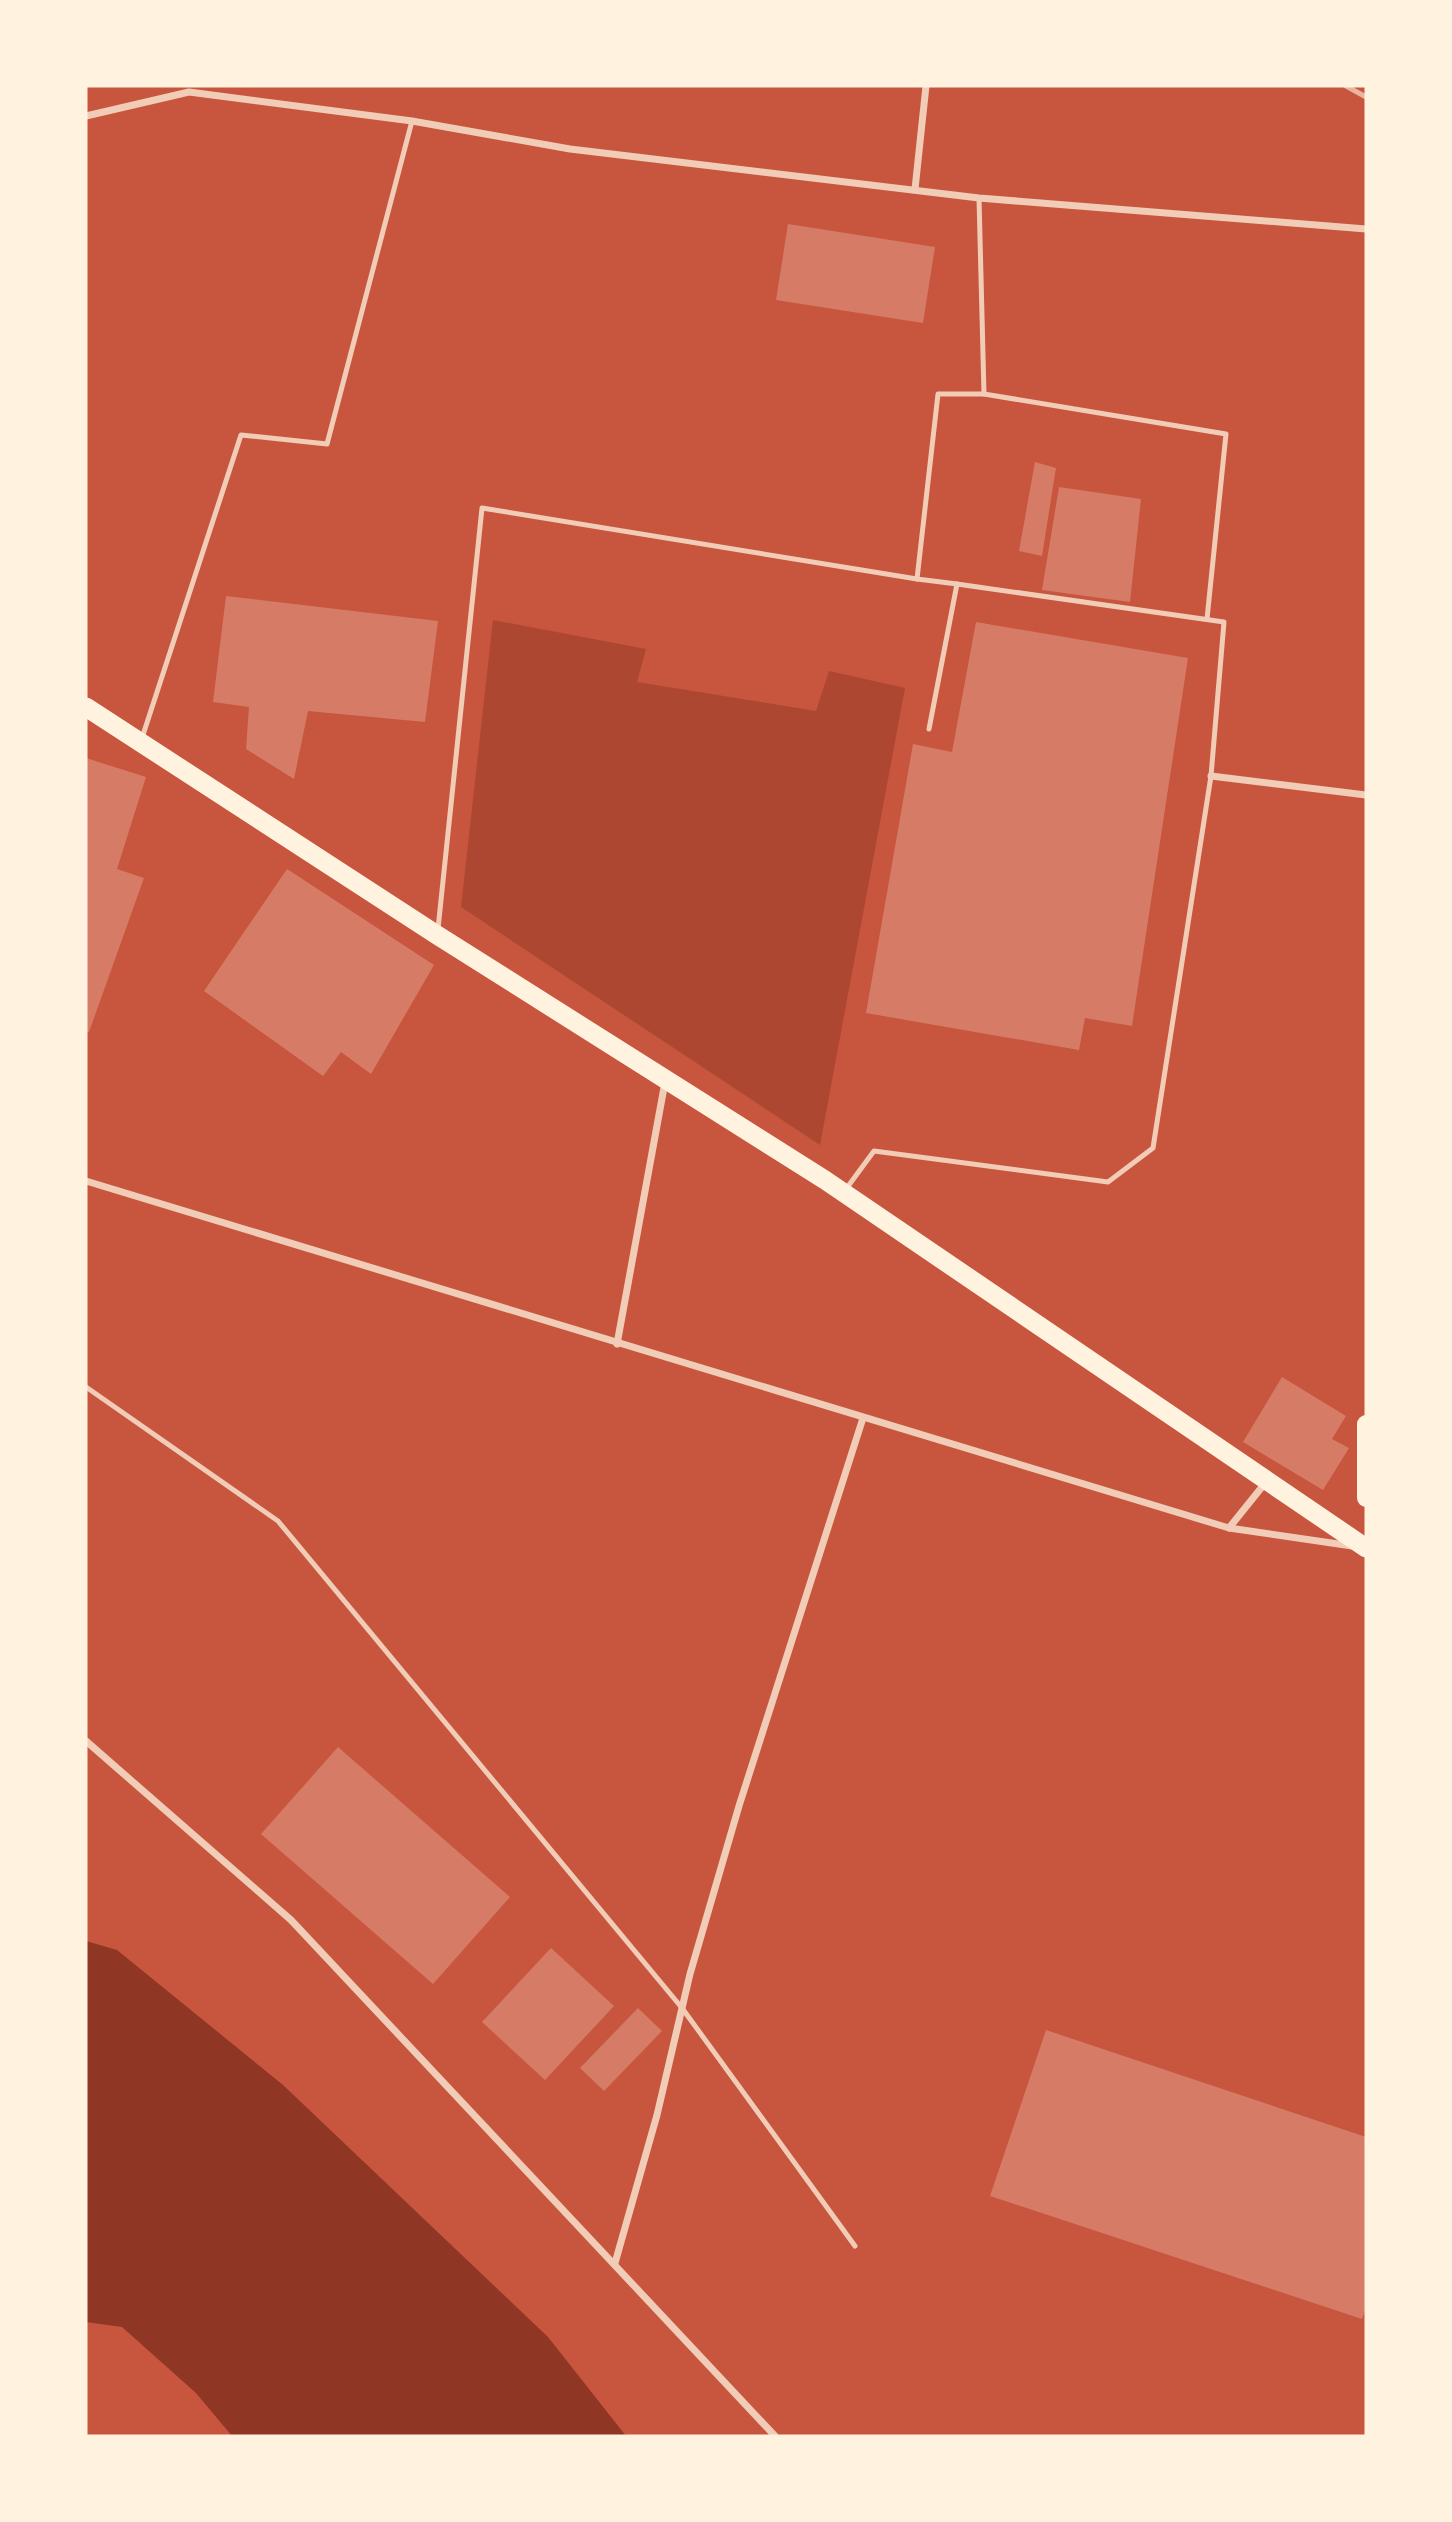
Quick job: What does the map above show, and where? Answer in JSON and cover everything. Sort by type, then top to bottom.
[{"type":"highway","points":[[86,707],[437,935],[666,1078],[843,1193],[1366,1548]]},
{"type":"main road","points":[[1366,1424],[1366,1498]]},
{"type":"street","points":[[915,189],[926,86]]},
{"type":"street","points":[[86,116],[189,92],[412,121],[570,149],[979,198],[1366,229]]},
{"type":"street","points":[[1211,776],[1366,795]]},
{"type":"street","points":[[617,1343],[666,1078]]},
{"type":"street","points":[[86,1181],[1229,1528],[1366,1548]]},
{"type":"street","points":[[615,2263],[657,2115],[690,1974],[739,1805],[863,1418]]},
{"type":"street","points":[[1229,1528],[1268,1481]]},
{"type":"street","points":[[86,1741],[291,1920],[775,2436]]},
{"type":"lane","points":[[141,741],[241,435],[327,444],[412,121]]},
{"type":"lane","points":[[979,198],[984,394]]},
{"type":"lane","points":[[917,579],[938,394],[984,394],[1226,434],[1207,619]]},
{"type":"lane","points":[[437,935],[482,508],[917,579],[1224,622],[1211,776],[1153,1148],[1108,1182],[874,1151],[843,1193]]},
{"type":"lane","points":[[929,729],[957,584]]},
{"type":"lane","points":[[86,1387],[278,1521],[682,2008],[855,2246]]},
{"type":"shaded area","points":[[493,620],[646,649],[637,682],[816,711],[829,671],[905,688],[820,1145],[461,907]]},
{"type":"shaded area","points":[[86,1941],[117,1950],[283,2085],[548,2337],[626,2436],[232,2436],[196,2393],[122,2327],[86,2322]]},
{"type":"building","points":[[788,224],[935,247],[923,323],[776,300]]},
{"type":"building","points":[[1035,462],[1056,468],[1042,556],[1019,551]]},
{"type":"building","points":[[1059,487],[1141,499],[1130,602],[1042,590]]},
{"type":"building","points":[[226,596],[438,621],[425,722],[308,711],[294,779],[246,749],[249,707],[213,702]]},
{"type":"building","points":[[976,622],[1188,658],[1132,1026],[1085,1018],[1079,1050],[866,1013],[913,744],[952,752]]},
{"type":"building","points":[[86,758],[146,777],[117,869],[144,878],[89,1032],[86,1031]]},
{"type":"building","points":[[287,869],[434,965],[371,1074],[341,1052],[323,1076],[204,991]]},
{"type":"building","points":[[1282,1377],[1346,1416],[1332,1439],[1349,1448],[1323,1490],[1243,1442]]},
{"type":"building","points":[[338,1747],[510,1897],[433,1984],[261,1834]]},
{"type":"building","points":[[551,1948],[614,2006],[545,2080],[482,2022]]},
{"type":"building","points":[[638,2008],[662,2031],[604,2091],[580,2068]]},
{"type":"building","points":[[1046,2030],[1366,2137],[1366,2307],[1362,2319],[990,2196]]},
{"type":"railway","points":[[1346,86],[1366,97]]}]
